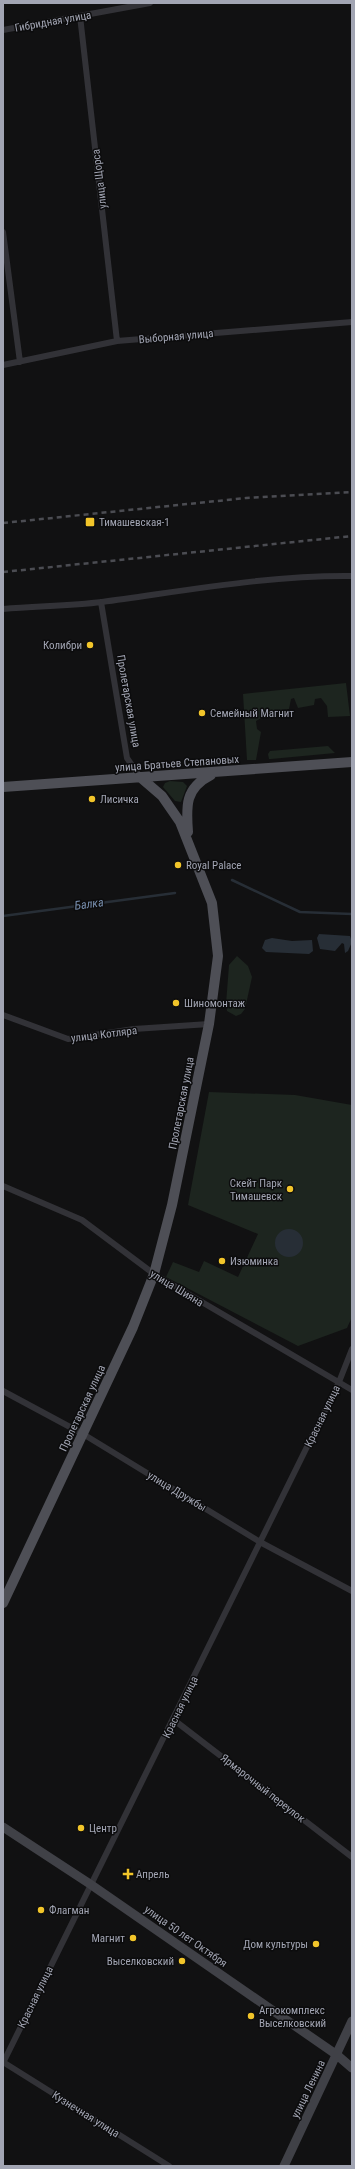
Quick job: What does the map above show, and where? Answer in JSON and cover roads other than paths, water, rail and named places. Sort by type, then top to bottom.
[{"type":"main road","name":"улица Братьев Степановых","points":[[3,787],[352,762]]},
{"type":"main road","points":[[189,842],[186,812],[189,796],[200,780],[214,773]]},
{"type":"main road","name":"Пролетарская улица","points":[[3,1603],[133,1327],[154,1274],[172,1205],[209,1024],[217,975],[218,938],[212,903],[180,822],[162,796],[140,777]]},
{"type":"main road","name":"улица 50 лет Октября","points":[[3,1827],[90,1884],[337,2055],[352,2068]]},
{"type":"main road","name":"улица Ленина","points":[[284,2166],[352,2021]]},
{"type":"street","name":"Гибридная улица","points":[[3,30],[150,3]]},
{"type":"street","name":"улица Щорса","points":[[80,16],[117,341]]},
{"type":"street","points":[[3,232],[20,362]]},
{"type":"street","name":"Выборная улица","points":[[3,365],[117,341],[352,322]]},
{"type":"street","points":[[3,609],[101,602],[284,579],[352,576]]},
{"type":"street","name":"Пролетарская улица","points":[[101,602],[127,758],[140,777]]},
{"type":"street","name":"улица Котляра","points":[[3,1015],[68,1039],[134,1029],[209,1024]]},
{"type":"street","name":"улица Шияна","points":[[3,1186],[82,1220],[154,1274],[352,1390]]},
{"type":"street","name":"Красная улица","points":[[3,2063],[90,1884],[174,1720],[339,1382],[352,1349]]},
{"type":"street","name":"улица Дружбы","points":[[3,1391],[83,1434],[260,1542],[352,1591]]},
{"type":"street","name":"Ярмарочный переулок","points":[[174,1720],[352,1857]]},
{"type":"street","name":"Кузнечная улица","points":[[3,2063],[169,2166]]},
{"type":"waterway","name":"Балка","points":[[232,880],[300,912],[352,914]]},
{"type":"waterway","name":"Балка","points":[[3,916],[175,893]]},
{"type":"railway","points":[[3,523],[246,498],[352,492]]},
{"type":"railway","points":[[3,572],[352,536]]},
{"type":"place","name":"Тимашевская-1","points":[[90,522]]},
{"type":"place","name":"Колибри","points":[[90,645]]},
{"type":"place","name":"Семейный Магнит","points":[[202,713]]},
{"type":"place","name":"Лисичка","points":[[92,799]]},
{"type":"place","name":"Royal Palace","points":[[178,865]]},
{"type":"place","name":"Шиномонтаж","points":[[176,1003]]},
{"type":"place","name":"Скейт Парк Тимашевск","points":[[290,1189]]},
{"type":"place","name":"Изюминка","points":[[222,1261]]},
{"type":"place","name":"Центр","points":[[81,1828]]},
{"type":"place","name":"Апрель","points":[[128,1874]]},
{"type":"place","name":"Флагман","points":[[41,1910]]},
{"type":"place","name":"Магнит","points":[[133,1938]]},
{"type":"place","name":"Дом культуры","points":[[316,1944]]},
{"type":"place","name":"Выселковский","points":[[182,1961]]},
{"type":"place","name":"Агрокомплекс Выселковский","points":[[251,2016]]}]
